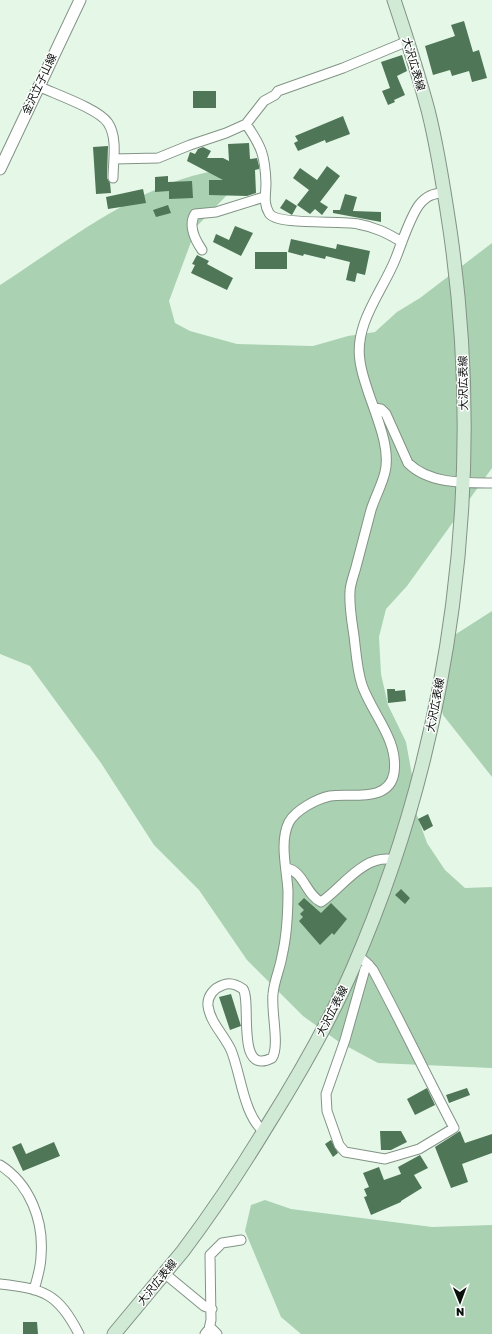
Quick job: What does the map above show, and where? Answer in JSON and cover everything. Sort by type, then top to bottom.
[{"type":"main road","name":"大沢広表線","points":[[114,1334],[184,1249],[242,1167],[301,1072],[358,957],[394,860],[423,761],[439,688],[457,578],[463,483],[464,383],[458,288],[445,192],[428,112],[408,41],[394,0]]},
{"type":"street","name":"金沢立子山線","points":[[0,169],[80,0]]},
{"type":"street","points":[[114,159],[158,158],[246,124],[264,101],[275,95],[278,91],[343,68],[408,41]]},
{"type":"street","points":[[38,86],[95,112],[104,119],[111,130],[114,159],[113,178]]},
{"type":"street","points":[[246,124],[260,144],[266,190],[264,197],[269,213],[272,216],[290,222],[357,224],[384,230],[402,242]]},
{"type":"street","points":[[264,1132],[257,1125],[250,1112],[234,1060],[211,1016],[208,1001],[214,990],[225,984],[235,984],[243,989],[247,999],[246,1030],[248,1047],[254,1058],[260,1061],[272,1058],[276,1046],[272,1019],[273,991],[285,939],[287,868],[285,833],[289,822],[298,812],[319,799],[331,796],[375,794],[391,782],[394,774],[392,748],[388,736],[374,714],[361,683],[354,635],[350,591],[372,509],[385,472],[384,444],[360,361],[359,344],[364,324],[395,262],[418,206],[430,194],[445,192]]},
{"type":"street","points":[[202,250],[198,244],[191,224],[191,220],[195,214],[216,212],[264,197]]},
{"type":"street","points":[[374,408],[380,409],[386,414],[408,463],[414,469],[428,476],[463,483],[492,483]]},
{"type":"street","points":[[287,868],[298,874],[321,902],[350,876],[362,868],[384,859],[394,860]]},
{"type":"street","points":[[358,957],[369,965],[394,1008],[413,1050],[430,1078],[454,1128],[419,1149],[385,1159],[349,1153],[342,1149],[331,1125],[326,1094],[345,1040],[365,969],[369,965]]},
{"type":"street","points":[[0,1164],[16,1177],[23,1187],[39,1219],[42,1258],[34,1290]]},
{"type":"street","points":[[217,1334],[208,1330],[212,1310],[210,1255],[222,1243],[231,1240],[241,1240]]},
{"type":"street","points":[[164,1274],[204,1306],[212,1310]]},
{"type":"street","points":[[0,1284],[28,1287],[56,1301],[69,1314],[79,1334]]},
{"type":"green space","points":[[228,169],[229,193],[197,226],[169,301],[175,323],[190,331],[237,344],[313,346],[348,336],[375,332],[397,312],[420,298],[492,243],[492,468],[407,586],[386,609],[379,637],[381,674],[388,705],[406,742],[412,775],[414,807],[427,843],[445,870],[465,888],[492,887],[492,1068],[378,1063],[339,1042],[303,1016],[247,960],[199,890],[154,845],[101,763],[30,666],[0,654],[0,285],[80,232],[138,198],[168,184],[198,175]]},
{"type":"green space","points":[[492,611],[492,777],[443,715],[436,686],[453,636]]},
{"type":"green space","points":[[265,1200],[291,1209],[432,1227],[492,1225],[492,1334],[301,1334],[281,1317],[245,1231],[251,1205]]},
{"type":"building","points":[[464,21],[473,52],[479,50],[487,78],[472,82],[469,71],[452,76],[450,70],[433,75],[425,46],[455,36],[451,25]]},
{"type":"building","points":[[402,55],[407,71],[397,76],[405,95],[394,100],[395,102],[388,105],[382,91],[390,88],[381,62]]},
{"type":"building","points":[[193,91],[216,91],[216,108],[193,108]]},
{"type":"building","points":[[343,116],[350,134],[326,143],[325,140],[298,151],[294,143],[298,141],[295,136]]},
{"type":"building","points":[[249,143],[250,159],[257,158],[259,166],[259,169],[255,170],[256,193],[247,196],[209,195],[209,180],[223,180],[187,161],[190,152],[195,154],[198,149],[203,147],[211,151],[207,158],[223,158],[229,161],[228,144]]},
{"type":"building","points":[[108,146],[107,178],[110,183],[111,193],[96,194],[93,147]]},
{"type":"building","points":[[327,166],[340,176],[320,202],[328,207],[322,215],[315,209],[310,214],[297,205],[309,190],[293,178],[300,168],[317,180]]},
{"type":"building","points":[[168,176],[168,182],[192,181],[193,198],[169,199],[169,191],[155,192],[155,177]]},
{"type":"building","points":[[143,189],[146,203],[108,209],[106,197]]},
{"type":"building","points":[[345,194],[357,197],[353,211],[381,212],[381,222],[333,213],[333,210],[340,210]]},
{"type":"building","points":[[286,199],[297,206],[292,215],[280,208]]},
{"type":"building","points":[[168,205],[171,213],[156,217],[153,210]]},
{"type":"building","points":[[235,226],[253,233],[241,256],[213,242],[216,234],[229,240]]},
{"type":"building","points":[[291,239],[336,249],[337,244],[370,251],[365,275],[357,273],[355,282],[346,280],[350,262],[326,256],[325,259],[288,252]]},
{"type":"building","points":[[255,252],[287,252],[287,269],[255,269]]},
{"type":"building","points":[[197,255],[209,261],[207,264],[233,278],[227,290],[191,273],[195,265],[192,264]]},
{"type":"building","points":[[387,689],[395,689],[395,691],[405,690],[406,701],[388,703]]},
{"type":"building","points":[[428,814],[433,826],[424,831],[418,819]]},
{"type":"building","points":[[401,889],[410,898],[405,904],[395,895]]},
{"type":"building","points":[[304,898],[321,913],[331,903],[347,919],[334,935],[332,933],[320,945],[299,921],[303,917],[300,914],[304,910],[298,904]]},
{"type":"building","points":[[231,994],[241,1026],[230,1030],[219,997]]},
{"type":"building","points":[[427,1088],[435,1105],[415,1115],[407,1099]]},
{"type":"building","points":[[467,1088],[470,1095],[449,1103],[446,1095]]},
{"type":"building","points":[[380,1131],[401,1131],[407,1142],[391,1150],[381,1150]]},
{"type":"building","points":[[460,1131],[465,1143],[492,1134],[492,1153],[462,1164],[468,1182],[451,1188],[435,1147]]},
{"type":"building","points":[[331,1140],[338,1153],[333,1157],[325,1144]]},
{"type":"building","points":[[54,1142],[60,1156],[23,1171],[12,1147],[21,1143],[26,1154]]},
{"type":"building","points":[[420,1155],[428,1168],[414,1175],[422,1188],[401,1202],[371,1215],[364,1197],[367,1196],[364,1189],[369,1187],[363,1173],[379,1167],[384,1180],[401,1174],[398,1167]]},
{"type":"building","points":[[23,1322],[37,1322],[38,1334],[23,1334]]}]
